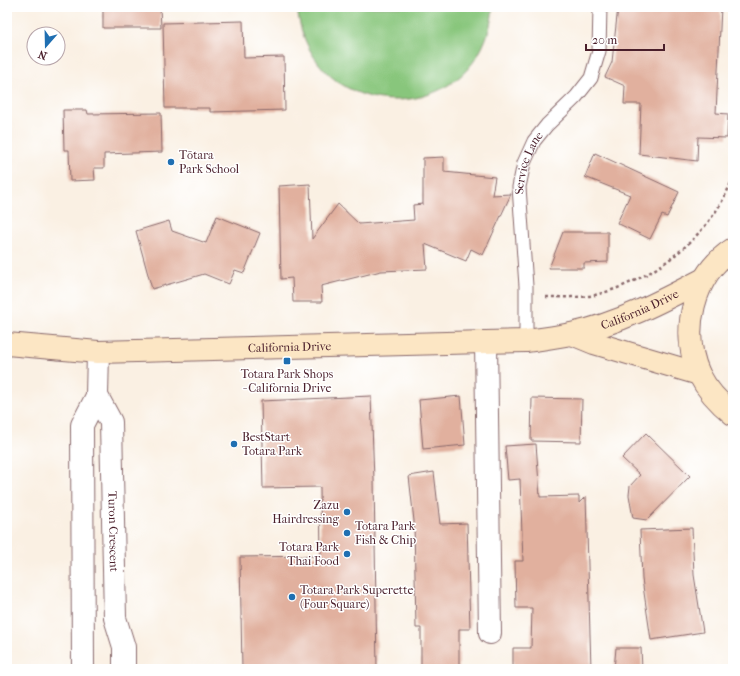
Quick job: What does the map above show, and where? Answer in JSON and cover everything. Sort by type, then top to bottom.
[{"type":"street","points":[[733,249],[715,265],[704,279],[694,301],[690,326],[692,350],[700,374],[710,392],[733,414]]},
{"type":"street","name":"California Drive","points":[[7,344],[98,352],[526,341],[572,334],[630,315],[662,301],[704,279]]},
{"type":"street","name":"California Drive","points":[[572,334],[594,343],[700,374]]},
{"type":"street","points":[[486,342],[490,633]]},
{"type":"street","name":"Turon Crescent","points":[[83,669],[82,425],[97,396],[98,352]]},
{"type":"street","name":"Turon Crescent","points":[[97,396],[111,422],[115,618],[124,647],[124,669]]},
{"type":"lane","name":"Service Lane","points":[[526,341],[526,286],[519,187],[524,163],[534,141],[547,125],[576,97],[591,78],[599,51],[600,7]]},
{"type":"path","points":[[544,297],[594,295],[622,287],[646,275],[670,260],[708,222],[720,204],[733,177]]},
{"type":"green space","points":[[297,7],[493,7],[482,47],[460,76],[430,94],[396,100],[362,94],[332,77],[309,48]]},
{"type":"building","points":[[103,7],[160,7],[161,28],[103,28]]},
{"type":"building","points":[[618,7],[721,7],[716,113],[728,114],[727,138],[698,137],[697,161],[639,154],[641,104],[624,104],[625,86],[605,77],[612,62]]},
{"type":"building","points":[[243,21],[244,58],[284,57],[285,110],[210,112],[210,108],[165,108],[163,23]]},
{"type":"building","points":[[63,110],[87,110],[88,114],[161,113],[162,152],[104,154],[104,168],[94,168],[95,180],[70,181],[69,150],[64,150]]},
{"type":"building","points":[[595,153],[679,192],[667,217],[662,215],[650,239],[617,223],[630,195],[585,177]]},
{"type":"building","points":[[444,157],[444,172],[495,177],[492,195],[511,194],[483,255],[471,249],[466,261],[425,244],[427,269],[381,271],[321,286],[322,302],[293,302],[292,278],[281,279],[279,186],[310,184],[312,239],[338,204],[359,224],[414,220],[413,205],[423,204],[423,158]]},
{"type":"building","points":[[217,216],[260,233],[244,273],[235,270],[229,284],[204,274],[152,289],[136,231],[169,221],[172,231],[206,243]]},
{"type":"building","points":[[563,232],[608,232],[608,262],[584,263],[584,268],[549,268]]},
{"type":"building","points":[[371,396],[377,669],[242,669],[240,557],[321,556],[320,487],[263,488],[261,401]]},
{"type":"building","points":[[461,396],[465,445],[423,449],[419,400]]},
{"type":"building","points":[[532,398],[582,399],[581,442],[531,441]]},
{"type":"building","points":[[646,433],[690,476],[647,520],[633,518],[629,495],[630,486],[640,475],[622,458]]},
{"type":"building","points":[[536,444],[540,497],[579,496],[579,503],[586,496],[591,669],[513,669],[513,648],[531,648],[532,608],[516,608],[515,561],[523,561],[520,479],[508,480],[505,446]]},
{"type":"building","points":[[434,472],[440,524],[467,523],[470,629],[459,629],[459,669],[421,669],[421,628],[416,628],[414,521],[409,476]]},
{"type":"building","points":[[692,528],[694,575],[703,632],[651,640],[642,579],[640,530]]},
{"type":"building","points":[[616,648],[641,648],[642,669],[614,669]]},
{"type":"place","name":"Tōtara Park School","points":[[171,162]]},
{"type":"place","name":"Totara Park Shops - California Drive","points":[[287,361]]},
{"type":"place","name":"BestStart Totara Park","points":[[234,444]]},
{"type":"place","name":"Zazu Hairdressing","points":[[347,512]]},
{"type":"place","name":"Totara Park Fish & Chip","points":[[347,533]]},
{"type":"place","name":"Totara Park Thai Food","points":[[347,554]]},
{"type":"place","name":"Totara Park Superette (Four Square)","points":[[292,597]]}]
